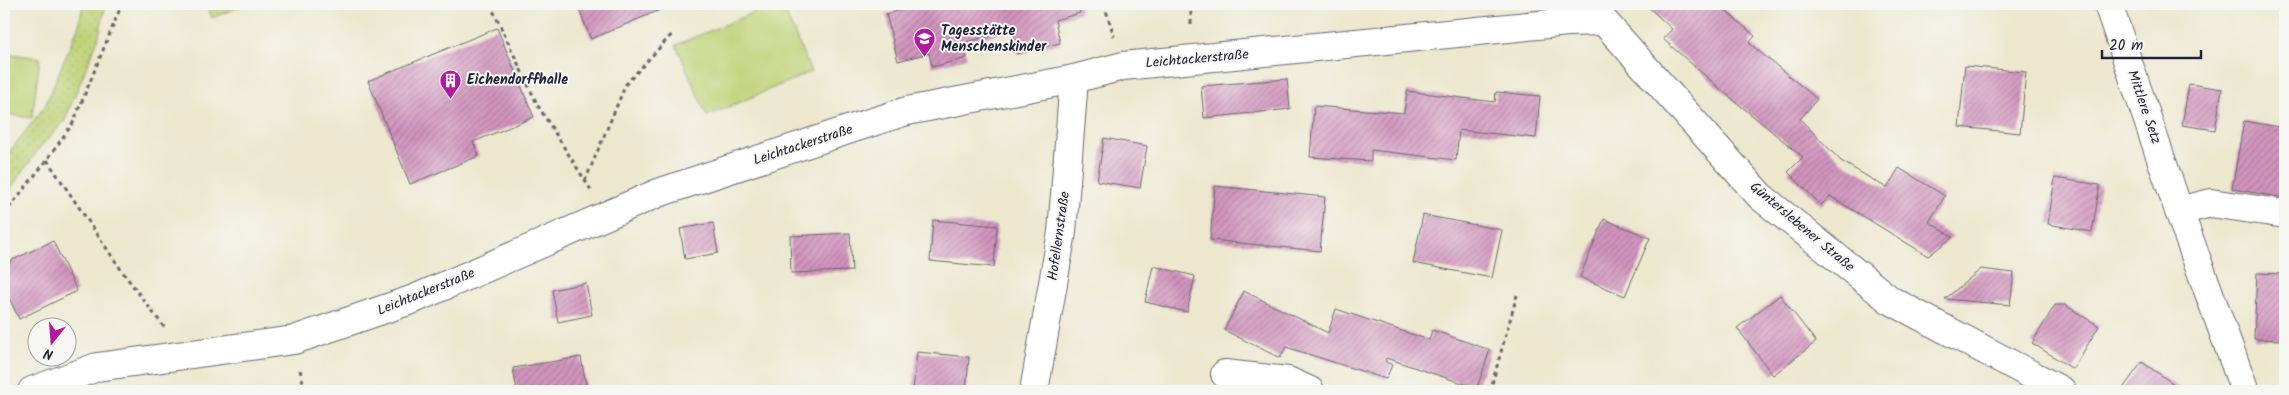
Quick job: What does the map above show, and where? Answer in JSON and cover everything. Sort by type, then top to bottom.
[{"type":"street","name":"Mittlere Setz","points":[[2108,4],[2245,391]]},
{"type":"street","name":"Leichtackerstraße","points":[[32,391],[97,367],[294,340],[414,299],[658,193],[907,111],[1074,79],[1123,66],[1568,22],[1595,12]]},
{"type":"street","name":"Günterslebener Straße","points":[[1595,12],[1760,196],[1890,300],[2062,391]]},
{"type":"street","name":"Hofellernstraße","points":[[1034,391],[1062,232],[1074,79]]},
{"type":"street","points":[[2180,211],[2211,203],[2285,214]]},
{"type":"street","points":[[1225,374],[1288,381],[1310,391]]},
{"type":"path","points":[[4,214],[47,160],[73,123],[122,4]]},
{"type":"path","points":[[490,4],[538,106],[608,215]]},
{"type":"path","points":[[585,180],[626,84],[674,32]]},
{"type":"path","points":[[47,160],[124,274],[185,355]]},
{"type":"path","points":[[1490,391],[1518,295]]},
{"type":"green space","points":[[83,4],[106,4],[98,39],[64,122],[41,146],[4,198],[4,159],[45,106],[79,25]]},
{"type":"green space","points":[[206,4],[246,4],[212,18]]},
{"type":"green space","points":[[773,4],[782,4],[811,72],[707,116],[676,45]]},
{"type":"green space","points":[[4,53],[40,58],[32,118],[4,114]]},
{"type":"building","points":[[577,4],[674,4],[591,39]]},
{"type":"building","points":[[927,4],[1079,4],[1080,13],[1055,20],[1060,43],[1017,54],[1012,30],[963,43],[967,58],[932,67],[929,53],[898,61],[886,14]]},
{"type":"building","points":[[1645,4],[1718,4],[1755,36],[1749,43],[1817,99],[1800,119],[1841,161],[1887,188],[1899,168],[1945,196],[1929,222],[1953,237],[1928,256],[1830,196],[1821,205],[1788,172],[1803,157],[1663,39],[1672,29]]},
{"type":"building","name":"Eichendorffhalle","points":[[497,28],[534,117],[473,142],[479,156],[410,184],[368,81]]},
{"type":"building","points":[[1965,66],[2026,72],[2020,133],[1959,127]]},
{"type":"building","points":[[1287,79],[1290,109],[1204,118],[1201,86]]},
{"type":"building","points":[[2189,84],[2222,89],[2215,130],[2182,125]]},
{"type":"building","points":[[1407,91],[1495,102],[1496,92],[1540,96],[1536,138],[1459,130],[1456,160],[1371,150],[1371,161],[1310,157],[1314,106],[1404,113]]},
{"type":"building","points":[[2244,121],[2285,128],[2285,198],[2232,189]]},
{"type":"building","points":[[1104,138],[1147,146],[1140,188],[1097,181]]},
{"type":"building","points":[[2055,178],[2100,185],[2092,232],[2048,224]]},
{"type":"building","points":[[1215,186],[1325,197],[1320,251],[1210,240]]},
{"type":"building","points":[[1423,215],[1502,230],[1492,278],[1413,263]]},
{"type":"building","points":[[1604,219],[1650,238],[1625,296],[1580,277]]},
{"type":"building","points":[[933,220],[997,226],[994,267],[930,261]]},
{"type":"building","points":[[713,223],[718,253],[685,259],[680,229]]},
{"type":"building","points":[[850,233],[852,271],[791,273],[790,236]]},
{"type":"building","points":[[53,241],[77,291],[19,319],[4,287],[4,264]]},
{"type":"building","points":[[1153,266],[1195,276],[1187,312],[1145,302]]},
{"type":"building","points":[[1981,269],[2014,273],[2010,305],[1945,299]]},
{"type":"building","points":[[2257,273],[2285,274],[2285,340],[2254,339]]},
{"type":"building","points":[[586,283],[592,315],[558,322],[552,290]]},
{"type":"building","points":[[1244,291],[1328,333],[1336,309],[1429,340],[1432,330],[1490,350],[1477,388],[1386,358],[1385,361],[1392,365],[1386,379],[1286,347],[1280,358],[1224,330]]},
{"type":"building","points":[[1780,295],[1816,342],[1773,375],[1737,328]]},
{"type":"building","points":[[2055,305],[2065,305],[2099,326],[2073,369],[2032,343]]},
{"type":"building","points":[[917,352],[969,357],[966,391],[913,391]]},
{"type":"building","points":[[581,357],[587,391],[517,391],[513,368]]},
{"type":"building","points":[[2142,362],[2184,391],[2121,391]]},
{"type":"place","name":"Tagesstätte Menschenskinder","points":[[925,58]]},
{"type":"place","name":"Eichendorffhalle","points":[[451,99]]}]
